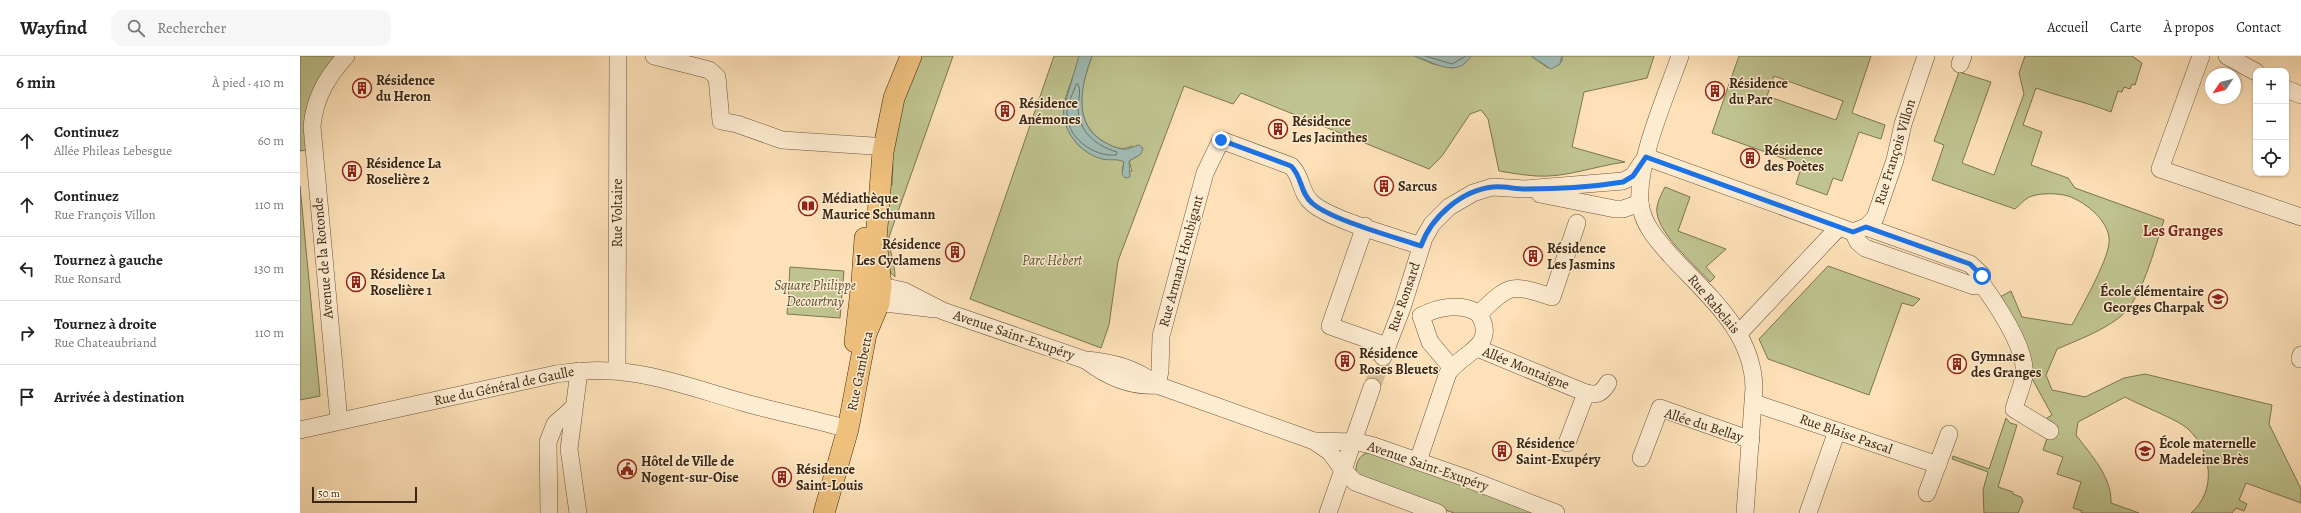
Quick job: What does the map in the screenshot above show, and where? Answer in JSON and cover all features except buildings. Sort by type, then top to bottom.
[{"type":"main road","name":"Rue Gambetta","points":[[871,293],[873,146],[883,105],[902,56]]},
{"type":"main road","name":"Rue Gambetta","points":[[843,428],[846,392],[871,293],[884,146],[894,98],[911,56]]},
{"type":"main road","points":[[813,513],[843,428]]},
{"type":"main road","points":[[824,513],[843,428]]},
{"type":"street","name":"Avenue de la Rotonde","points":[[339,421],[312,126],[316,105],[323,87],[346,56]]},
{"type":"street","name":"Rue Voltaire","points":[[617,370],[618,56]]},
{"type":"street","points":[[654,56],[708,70],[717,77],[721,121],[737,124],[782,140],[873,146]]},
{"type":"street","points":[[1680,56],[1646,157],[1853,229],[1858,242],[1865,248],[1974,286],[1982,284],[2013,333],[2021,356],[2024,376],[2014,409],[2050,431]]},
{"type":"street","name":"Rue François Villon","points":[[1740,332],[1853,229],[1875,218],[1895,160],[1903,124],[1926,56]]},
{"type":"street","points":[[2201,56],[2160,169],[2301,217]]},
{"type":"street","points":[[2227,56],[2254,66]]},
{"type":"street","points":[[2289,90],[2301,95]]},
{"type":"street","name":"Rue Armand Houbigant","points":[[1157,384],[1160,370],[1161,336],[1205,173],[1221,140],[1291,166],[1295,170],[1301,189],[1311,203],[1326,212],[1365,226]]},
{"type":"street","name":"Rue Ronsard","points":[[1365,226],[1330,326],[1385,352],[1402,308],[1427,231],[1438,218],[1466,196],[1492,187],[1525,189],[1623,182],[1633,176],[1646,157]]},
{"type":"street","name":"Rue Rabelais","points":[[1646,157],[1641,178],[1640,203],[1644,221],[1654,236],[1728,316],[1740,332],[1754,371],[1754,403],[1748,512]]},
{"type":"street","name":"Rue Ronsard","points":[[1525,189],[1548,196],[1615,209],[1623,209],[1640,203]]},
{"type":"street","points":[[1479,314],[1513,288],[1524,288],[1552,297],[1577,223]]},
{"type":"street","points":[[1365,226],[1421,246]]},
{"type":"street","name":"Avenue Saint-Exupéry","points":[[871,293],[943,311],[1085,360],[1108,363],[1134,370],[1157,384],[1314,441],[1330,452],[1343,470],[1360,485],[1438,513]]},
{"type":"street","points":[[1402,308],[1421,316],[1445,307],[1467,309],[1479,314],[1484,326],[1482,341],[1477,348]]},
{"type":"street","points":[[1418,461],[1451,367],[1430,342],[1421,316]]},
{"type":"street","name":"Allée Montaigne","points":[[1451,367],[1477,348],[1586,393],[1596,394],[1601,392],[1608,383]]},
{"type":"street","name":"Rue du Général de Gaulle","points":[[300,430],[556,374],[579,371],[617,370],[661,378],[795,417],[843,428]]},
{"type":"street","points":[[578,513],[569,449],[573,408],[579,371]]},
{"type":"street","points":[[1328,513],[1372,387]]},
{"type":"street","name":"Allée Montaigne","points":[[1567,443],[1586,393]]},
{"type":"street","name":"Rue Blaise Pascal","points":[[1754,403],[1938,465]]},
{"type":"street","points":[[549,513],[548,442],[555,424],[573,408]]},
{"type":"street","name":"Allée du Bellay","points":[[1641,458],[1660,408],[1751,440]]},
{"type":"street","points":[[1808,513],[1837,431]]},
{"type":"street","points":[[1927,493],[1949,434]]},
{"type":"street","name":"Avenue Saint-Exupéry","points":[[1314,441],[1352,442],[1371,445],[1556,513]]},
{"type":"green space","points":[[300,56],[337,56],[319,78],[314,89],[307,122],[306,150],[300,151]]},
{"type":"green space","points":[[916,56],[953,56],[889,237],[895,277],[888,269],[884,259],[882,247],[881,221],[885,185],[892,185],[893,164],[886,163]]},
{"type":"green space","name":"Parc Hebert","points":[[1054,56],[1079,56],[1064,106],[1067,127],[1078,145],[1093,155],[1120,160],[1124,162],[1122,171],[1132,171],[1129,161],[1138,156],[1132,146],[1129,148],[1119,148],[1106,143],[1095,135],[1083,116],[1082,93],[1084,80],[1092,56],[1414,56],[1433,64],[1453,68],[1471,56],[1531,56],[1548,68],[1562,61],[1562,56],[1654,56],[1647,78],[1584,92],[1572,147],[1625,162],[1569,174],[1547,176],[1499,171],[1488,119],[1481,110],[1470,114],[1442,156],[1429,169],[1241,93],[1233,104],[1184,86],[1118,261],[1109,325],[1101,348],[970,299]]},
{"type":"green space","points":[[1739,56],[1871,56],[1852,113],[1885,125],[1881,139],[1859,132],[1842,181],[1833,178],[1827,195],[1796,184],[1802,165],[1712,133]],"holes":[[[1774,76],[1843,101],[1836,120],[1767,96]]]},
{"type":"green space","points":[[2025,56],[2132,56],[2142,63],[2135,85],[2132,84],[2130,89],[2124,87],[2122,92],[2118,91],[2111,112],[2036,88],[2023,125],[2042,132],[2031,165],[2068,178],[2075,188],[2164,220],[2147,272],[2135,298],[2128,309],[2106,327],[2057,349],[2046,375],[2052,390],[2085,397],[2124,378],[2145,374],[2272,405],[2269,424],[2301,489],[2301,503],[2246,483],[2239,500],[2247,504],[2244,511],[2236,508],[2232,513],[2191,513],[2205,494],[2208,483],[2206,459],[2202,448],[2196,438],[2183,425],[2125,397],[2078,422],[2076,435],[2100,467],[2108,484],[2111,503],[2139,513],[2081,513],[2082,511],[2073,508],[2081,482],[2057,474],[2063,457],[2043,450],[2051,427],[2042,421],[2052,415],[2030,375],[2000,297],[2011,291],[2022,317],[2072,325],[2093,285],[2107,252],[2109,236],[2106,228],[2102,221],[2090,208],[2068,196],[2054,194],[2036,195],[2027,198],[2015,209],[1932,180],[1944,145],[1934,141],[1959,72],[1991,82],[1962,163],[1994,175],[2024,94],[2019,73]]},
{"type":"green space","points":[[300,186],[320,396],[300,400]]},
{"type":"green space","points":[[1665,187],[1690,197],[1678,231],[1726,249],[1706,267],[1715,277],[1710,282],[1668,237],[1662,226],[1658,216],[1657,207]]},
{"type":"green space","points":[[1828,266],[1920,299],[1913,306],[1902,303],[1869,395],[1768,359],[1759,339]]},
{"type":"green space","name":"Square Philippe Decourtray","points":[[790,267],[844,271],[840,318],[787,314]]},
{"type":"green space","points":[[2006,418],[2010,423],[2017,425],[1998,487],[2013,492],[2013,494],[2021,497],[2023,501],[2018,513],[1984,513],[1983,490],[1988,472],[1952,459],[1953,456],[1989,469]]},
{"type":"green space","points":[[1375,451],[1541,513],[1454,513],[1363,481],[1356,473],[1358,461],[1366,453]]},
{"type":"water","points":[[1079,56],[1092,56],[1085,79],[1082,103],[1083,115],[1087,125],[1094,134],[1104,142],[1114,147],[1126,149],[1139,145],[1143,148],[1141,154],[1129,161],[1130,177],[1125,178],[1122,174],[1124,162],[1119,160],[1102,159],[1086,152],[1069,132],[1064,116],[1064,107]]},
{"type":"water","points":[[1414,56],[1471,56],[1465,63],[1458,67],[1451,68],[1436,65]]},
{"type":"water","points":[[1531,56],[1562,56],[1560,64],[1551,69]]},
{"type":"tunnel","points":[[1372,387],[1383,357]]},
{"type":"place","name":"Résidence du Heron","points":[[362,88]]},
{"type":"place","name":"Résidence du Parc","points":[[1715,91]]},
{"type":"place","name":"Résidence Anémones","points":[[1005,111]]},
{"type":"place","name":"Résidence Les Jacinthes","points":[[1278,129]]},
{"type":"place","name":"Résidence des Poètes","points":[[1750,158]]},
{"type":"place","name":"Résidence La Roselière 2","points":[[352,171]]},
{"type":"place","name":"Sarcus","points":[[1384,186]]},
{"type":"place","name":"Médiathèque Maurice Schumann","points":[[808,206]]},
{"type":"place","name":"Résidence Les Cyclamens","points":[[955,252]]},
{"type":"place","name":"Résidence Les Jasmins","points":[[1533,256]]},
{"type":"place","name":"Résidence La Roselière 1","points":[[356,282]]},
{"type":"place","name":"École élémentaire Georges Charpak","points":[[2218,299]]},
{"type":"place","name":"Résidence Roses Bleuets","points":[[1345,361]]},
{"type":"place","name":"Gymnase des Granges","points":[[1957,364]]},
{"type":"place","name":"Résidence Saint-Exupéry","points":[[1502,451]]},
{"type":"place","name":"École maternelle Madeleine Brès","points":[[2145,451]]},
{"type":"place","name":"Hôtel de Ville de Nogent-sur-Oise","points":[[627,469]]},
{"type":"place","name":"Résidence Saint-Louis","points":[[782,477]]},
{"type":"district","name":"Les Granges","points":[[2183,231]]},
{"type":"route","points":[[1221,140],[1291,166],[1295,170],[1301,189],[1311,203],[1326,212],[1421,246],[1427,231],[1432,224],[1449,207],[1473,193],[1486,188],[1504,186],[1525,189],[1623,182],[1633,176],[1646,157],[1853,232],[1866,227],[1970,264],[1977,269],[1982,276]]}]
